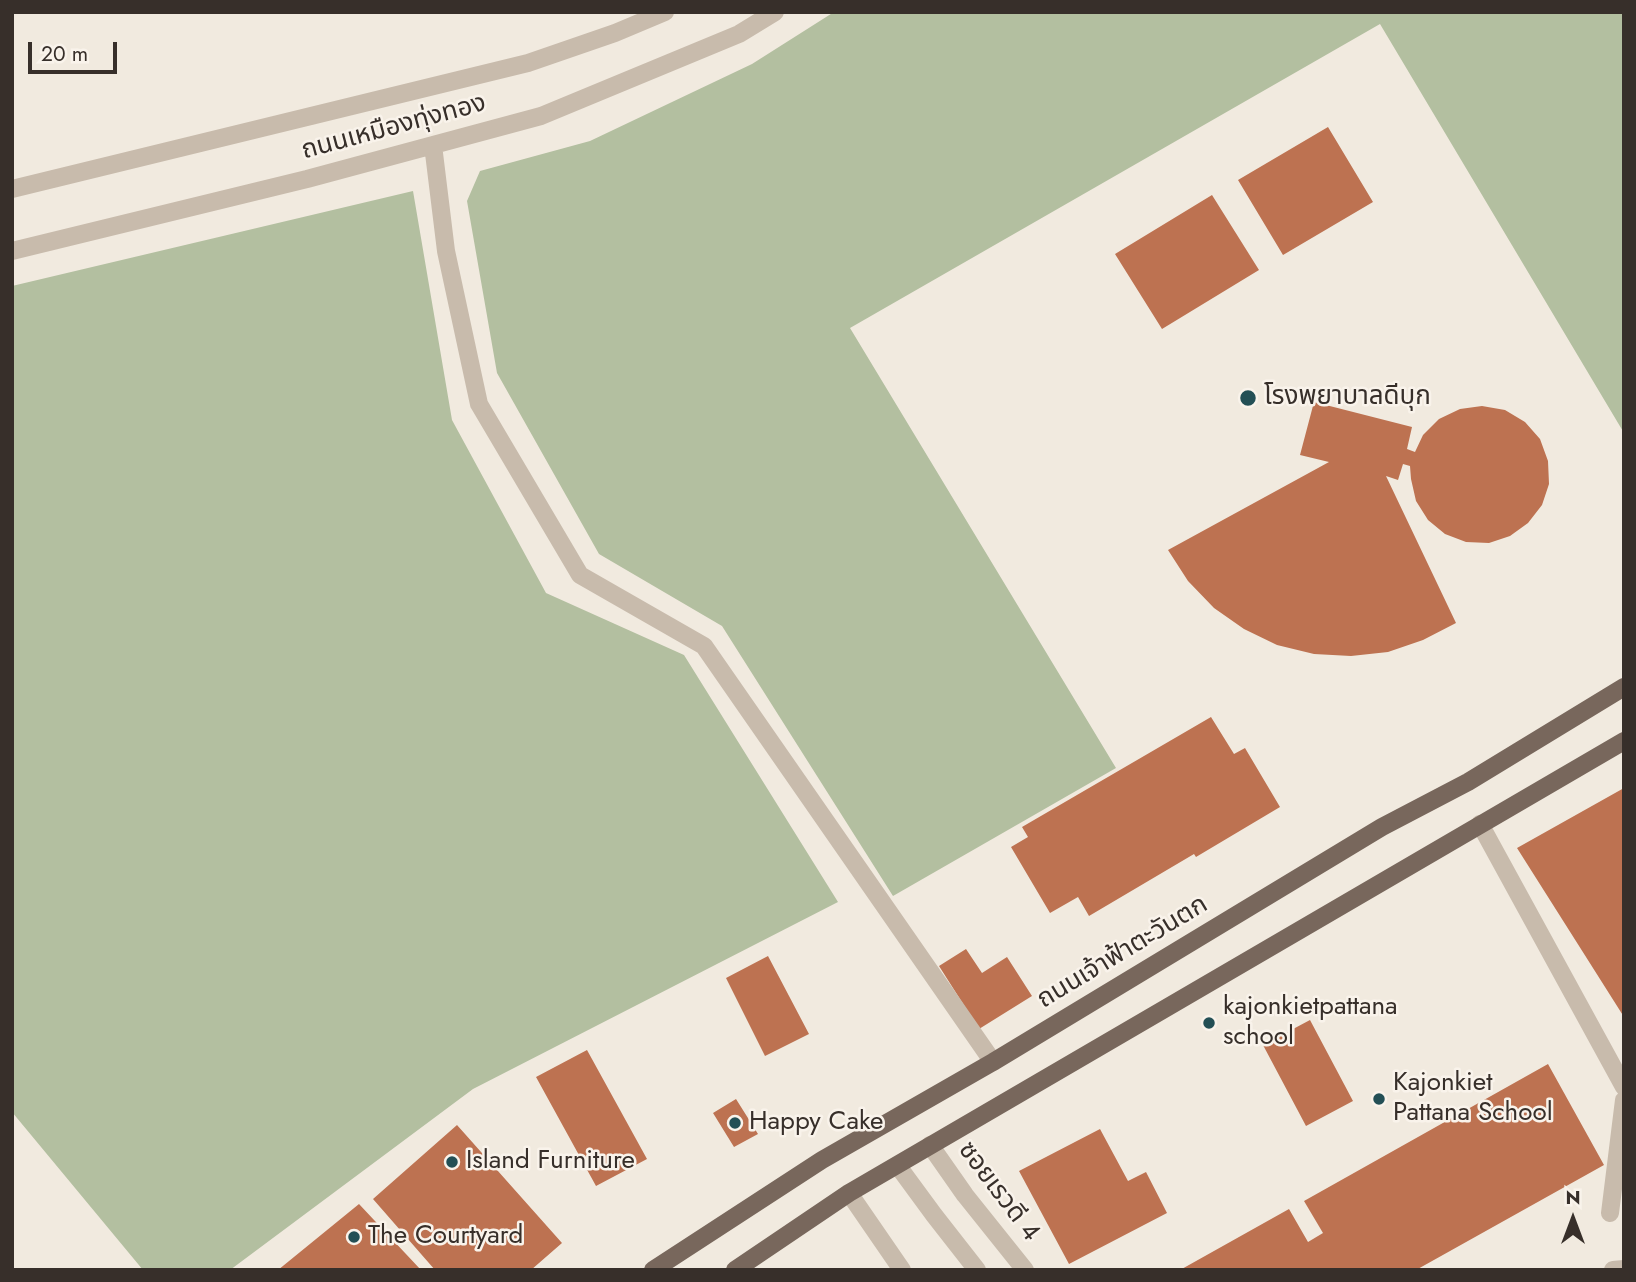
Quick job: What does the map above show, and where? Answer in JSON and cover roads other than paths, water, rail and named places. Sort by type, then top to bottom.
[{"type":"main road","name":"ถนนเจ้าฟ้าตะวันตก","points":[[653,1270],[822,1160],[993,1062],[1382,827],[1468,782],[1624,687]]},
{"type":"main road","points":[[736,1270],[849,1193],[1624,741]]},
{"type":"street","name":"ถนนเหมืองทุ่งทอง","points":[[12,189],[528,63],[615,33],[664,12]]},
{"type":"street","name":"ถนนเหมืองทุ่งทอง","points":[[12,251],[307,179],[541,116],[739,34],[775,12]]},
{"type":"street","points":[[433,145],[446,251],[479,404],[580,575],[704,646],[993,1062]]},
{"type":"street","points":[[1480,824],[1624,1087]]},
{"type":"street","points":[[1610,1213],[1624,1100]]},
{"type":"street","name":"ซอยเรวดี 4","points":[[930,1145],[965,1195],[1025,1270]]},
{"type":"street","points":[[898,1166],[977,1270]]},
{"type":"street","points":[[849,1193],[902,1270]]},
{"type":"street","points":[[1613,1270],[1624,1269]]},
{"type":"place","name":"โรงพยาบาลดีบุก","points":[[1248,398]]},
{"type":"place","name":"kajonkietpattana school","points":[[1209,1023]]},
{"type":"place","name":"Kajonkiet Pattana School","points":[[1379,1099]]},
{"type":"place","name":"Happy Cake","points":[[735,1123]]},
{"type":"place","name":"Island Furniture","points":[[452,1162]]},
{"type":"place","name":"The Courtyard","points":[[354,1237]]}]
